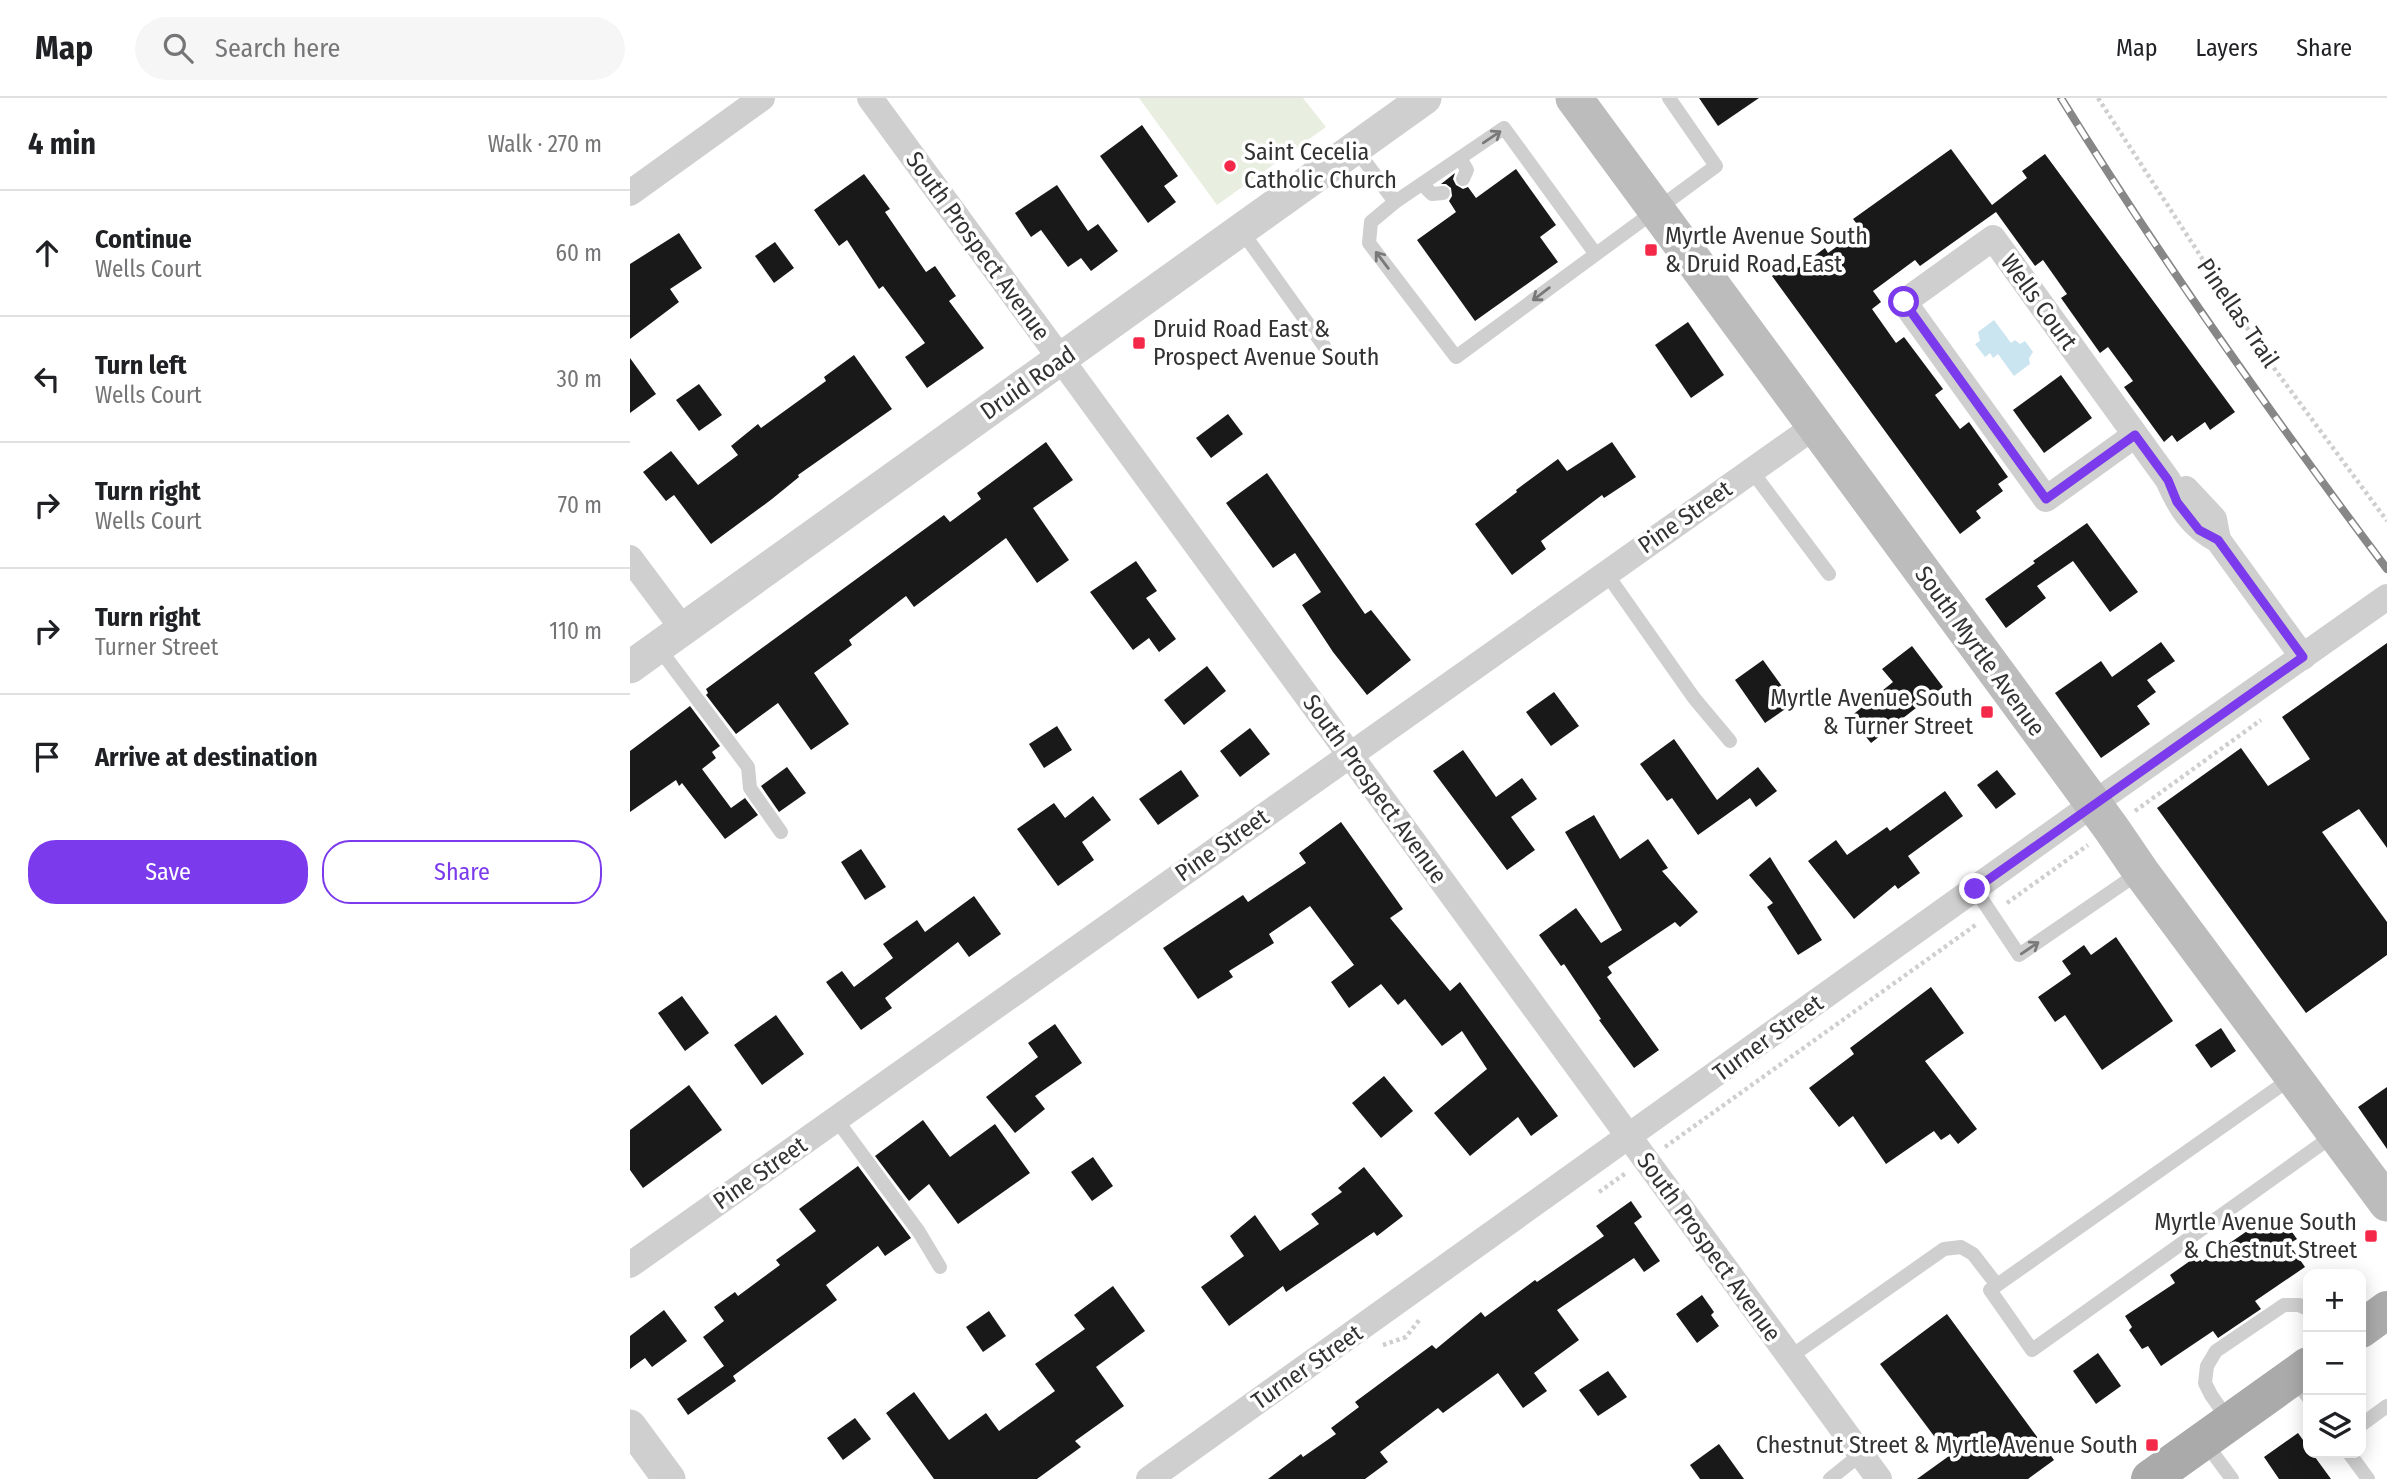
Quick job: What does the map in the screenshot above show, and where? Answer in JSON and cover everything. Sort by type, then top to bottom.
[{"type":"main road","name":"South Myrtle Avenue","points":[[1574,98],[2141,872],[2335,1134],[2384,1194]]},
{"type":"main road","points":[[2366,1325],[2387,1310]]},
{"type":"main road","points":[[2150,1479],[2217,1432],[2303,1380]]},
{"type":"street","points":[[630,192],[762,98]]},
{"type":"street","name":"South Prospect Avenue","points":[[870,98],[1880,1479]]},
{"type":"street","name":"Druid Road","points":[[630,667],[1425,98]]},
{"type":"street","name":"Wells Court","points":[[2135,435],[2046,499],[1904,302],[1993,237],[2168,480],[2177,502],[2199,530],[2218,540],[2303,657]]},
{"type":"street","name":"Pine Street","points":[[630,1265],[1815,426]]},
{"type":"street","points":[[630,558],[671,638]]},
{"type":"street","name":"Turner Street","points":[[1149,1479],[2387,597]]},
{"type":"street","points":[[630,1426],[663,1477]]},
{"type":"lane","points":[[1595,253],[1504,128],[1395,202],[1371,222],[1369,243],[1455,357],[1716,166],[1669,98]]},
{"type":"lane","points":[[1354,148],[1395,202]]},
{"type":"lane","points":[[1460,158],[1467,170],[1463,179]]},
{"type":"lane","points":[[1422,184],[1432,194],[1443,193]]},
{"type":"lane","points":[[1241,230],[1324,346]]},
{"type":"lane","points":[[1751,470],[1829,574]]},
{"type":"lane","points":[[1606,573],[1694,698],[1730,741]]},
{"type":"lane","points":[[671,638],[748,767],[750,788],[781,832]]},
{"type":"lane","points":[[1975,889],[2019,955],[2141,872]]},
{"type":"lane","points":[[2293,1077],[1990,1290],[2032,1350],[2335,1134]]},
{"type":"lane","points":[[836,1119],[919,1232],[940,1267]]},
{"type":"lane","points":[[1790,1357],[1944,1249],[1961,1247],[1973,1254],[1997,1285]]},
{"type":"lane","points":[[2232,1479],[2217,1432],[2211,1395],[2205,1383],[2207,1366],[2216,1351],[2284,1305],[2303,1307]]},
{"type":"lane","points":[[2366,1421],[2387,1406]]},
{"type":"lane","points":[[1830,1479],[1861,1454]]},
{"type":"lane","points":[[2352,1458],[2368,1479]]},
{"type":"path","name":"Pinellas Trail","points":[[2098,98],[2268,360],[2387,521]]},
{"type":"path","points":[[1662,1148],[2088,845]]},
{"type":"green space","name":"Saint Cecelia Catholic Church","points":[[1139,98],[1303,98],[1326,127],[1217,205]]},
{"type":"water","points":[[1994,320],[2011,343],[2015,340],[2020,344],[2025,341],[2033,352],[2029,358],[2030,364],[2014,376],[1998,354],[1993,358],[1990,353],[1985,357],[1975,344],[1980,341],[1978,332]]},
{"type":"building","points":[[1699,98],[1759,98],[1718,126]]},
{"type":"building","points":[[1142,125],[1178,176],[1164,186],[1176,202],[1148,223],[1100,156]]},
{"type":"building","points":[[1951,149],[1992,205],[2027,178],[2022,171],[2045,154],[2235,412],[2210,430],[2205,422],[2177,442],[2172,435],[2164,442],[2124,387],[2133,381],[2108,347],[2100,353],[2061,298],[2067,294],[2043,260],[2035,266],[1996,212],[1920,266],[1915,260],[1873,291],[1881,302],[1872,309],[1896,343],[1904,337],[1943,389],[1935,395],[1960,429],[1969,422],[2008,477],[1998,484],[2003,491],[1976,511],[1981,518],[1960,534],[1772,276],[1792,261],[1798,268],[1825,248],[1828,253],[1861,229],[1853,219]]},
{"type":"building","points":[[1516,169],[1556,225],[1540,237],[1558,262],[1475,321],[1417,240],[1456,212],[1449,201],[1452,196],[1451,188],[1441,184],[1455,173],[1453,179],[1456,185],[1463,189],[1468,187],[1476,198]]},
{"type":"building","points":[[864,174],[890,209],[885,212],[926,272],[935,266],[956,296],[949,301],[984,348],[927,388],[905,357],[925,343],[883,286],[879,289],[847,240],[839,246],[814,210]]},
{"type":"building","points":[[1057,185],[1088,231],[1098,224],[1118,251],[1091,271],[1081,258],[1068,267],[1041,230],[1031,237],[1015,213]]},
{"type":"building","points":[[679,233],[702,268],[670,289],[679,302],[630,339],[630,264]]},
{"type":"building","points":[[775,242],[794,268],[774,283],[755,256]]},
{"type":"building","points":[[1688,322],[1724,375],[1691,398],[1655,345]]},
{"type":"building","points":[[854,355],[892,409],[798,475],[799,477],[772,499],[711,544],[674,495],[666,501],[643,472],[671,451],[698,485],[738,455],[731,446],[758,424],[761,428],[826,381],[824,377]]},
{"type":"building","points":[[630,358],[656,394],[630,413]]},
{"type":"building","points":[[2061,375],[2092,418],[2044,453],[2013,410]]},
{"type":"building","points":[[699,384],[722,415],[699,431],[676,400]]},
{"type":"building","points":[[1228,414],[1243,434],[1211,458],[1196,438]]},
{"type":"building","points":[[1046,442],[1073,480],[1033,508],[1069,560],[1037,583],[1006,538],[914,607],[906,596],[849,640],[852,645],[814,673],[849,724],[811,750],[778,703],[736,734],[706,695],[706,689],[944,515],[950,522],[981,499],[977,493]]},
{"type":"building","points":[[1612,442],[1636,477],[1604,498],[1602,495],[1541,541],[1546,549],[1512,575],[1475,524],[1558,459],[1567,471]]},
{"type":"building","points":[[1267,473],[1365,614],[1371,610],[1411,660],[1367,695],[1333,652],[1302,605],[1321,592],[1295,553],[1273,568],[1226,503]]},
{"type":"building","points":[[2087,523],[2138,592],[2110,612],[2073,561],[2037,586],[2046,598],[2006,628],[1985,599]]},
{"type":"building","points":[[1136,561],[1157,591],[1146,598],[1176,639],[1159,652],[1149,638],[1133,650],[1090,592]]},
{"type":"building","points":[[2161,642],[2175,661],[2147,680],[2156,692],[2137,706],[2150,724],[2101,758],[2055,693],[2101,661],[2112,677]]},
{"type":"building","points":[[2387,643],[2387,848],[2359,809],[2322,832],[2387,922],[2387,955],[2306,1013],[2157,808],[2241,748],[2268,786],[2310,759],[2282,717]]},
{"type":"building","points":[[1912,646],[1943,687],[1871,743],[1850,717],[1893,682],[1882,669]]},
{"type":"building","points":[[1763,660],[1794,703],[1765,723],[1735,680]]},
{"type":"building","points":[[1207,666],[1226,691],[1184,725],[1164,700]]},
{"type":"building","points":[[1554,692],[1579,726],[1551,746],[1526,712]]},
{"type":"building","points":[[690,706],[720,746],[712,752],[716,758],[702,769],[731,808],[745,798],[758,815],[725,839],[682,783],[679,786],[676,780],[630,812],[630,751]]},
{"type":"building","points":[[1057,726],[1072,750],[1044,768],[1029,744]]},
{"type":"building","points":[[1250,728],[1270,754],[1240,777],[1220,751]]},
{"type":"building","points":[[1674,739],[1717,800],[1758,767],[1777,791],[1756,807],[1750,798],[1698,835],[1672,798],[1667,801],[1640,764]]},
{"type":"building","points":[[1463,750],[1496,797],[1522,778],[1537,799],[1511,817],[1535,850],[1507,870],[1433,771]]},
{"type":"building","points":[[787,767],[806,793],[779,812],[761,786]]},
{"type":"building","points":[[1181,770],[1199,796],[1158,825],[1139,799]]},
{"type":"building","points":[[1997,770],[2016,794],[1996,809],[1977,785]]},
{"type":"building","points":[[1945,791],[1963,816],[1908,856],[1920,873],[1898,889],[1895,885],[1854,919],[1808,861],[1836,840],[1847,855],[1887,827],[1890,831]]},
{"type":"building","points":[[1093,796],[1111,820],[1082,842],[1094,860],[1058,886],[1017,829],[1054,803],[1065,818]]},
{"type":"building","points":[[1594,815],[1620,859],[1648,839],[1668,868],[1662,871],[1698,912],[1680,927],[1675,922],[1608,967],[1612,973],[1607,977],[1659,1050],[1634,1068],[1599,1020],[1601,1019],[1564,964],[1561,966],[1539,935],[1576,908],[1601,943],[1622,930],[1565,832]]},
{"type":"building","points":[[1341,822],[1403,909],[1390,918],[1450,991],[1460,982],[1558,1116],[1531,1136],[1518,1117],[1470,1156],[1434,1113],[1487,1069],[1462,1031],[1442,1046],[1405,999],[1398,1005],[1381,984],[1349,1008],[1331,982],[1354,965],[1310,906],[1269,934],[1274,943],[1229,971],[1233,977],[1198,999],[1163,948],[1243,895],[1248,902],[1306,863],[1299,853]]},
{"type":"building","points":[[861,849],[886,887],[865,900],[841,862]]},
{"type":"building","points":[[1770,857],[1822,940],[1798,955],[1767,907],[1773,903],[1749,875]]},
{"type":"building","points":[[974,896],[1001,934],[969,957],[958,942],[885,998],[892,1008],[861,1030],[826,982],[842,971],[854,987],[893,958],[883,944],[917,920],[925,932]]},
{"type":"building","points":[[2116,937],[2173,1021],[2102,1070],[2065,1015],[2055,1022],[2038,997],[2071,974],[2062,961],[2084,945],[2091,955]]},
{"type":"building","points":[[1931,987],[1964,1033],[1925,1061],[1977,1129],[1958,1144],[1950,1134],[1941,1140],[1934,1131],[1886,1164],[1853,1116],[1839,1127],[1809,1088],[1854,1054],[1850,1048]]},
{"type":"building","points":[[682,996],[709,1033],[685,1051],[658,1013]]},
{"type":"building","points":[[776,1015],[804,1054],[762,1085],[734,1045]]},
{"type":"building","points":[[1055,1024],[1082,1063],[1035,1096],[1045,1109],[1015,1133],[986,1097],[1038,1057],[1028,1043]]},
{"type":"building","points":[[2221,1028],[2236,1051],[2211,1068],[2195,1045]]},
{"type":"building","points":[[1384,1076],[1413,1111],[1381,1138],[1352,1103]]},
{"type":"building","points":[[689,1085],[722,1130],[643,1188],[630,1170],[630,1130]]},
{"type":"building","points":[[2387,1087],[2387,1149],[2358,1107]]},
{"type":"building","points":[[923,1120],[950,1157],[995,1124],[1030,1173],[958,1224],[929,1184],[909,1201],[875,1156]]},
{"type":"building","points":[[1093,1157],[1113,1186],[1092,1201],[1071,1172]]},
{"type":"building","points":[[858,1166],[911,1238],[885,1256],[878,1246],[826,1285],[837,1300],[733,1376],[736,1381],[688,1415],[677,1399],[724,1366],[703,1337],[724,1321],[714,1307],[735,1292],[738,1296],[780,1265],[776,1260],[816,1231],[799,1209]]},
{"type":"building","points":[[1364,1167],[1403,1216],[1377,1236],[1374,1232],[1286,1292],[1283,1286],[1229,1326],[1201,1287],[1244,1256],[1230,1236],[1255,1215],[1280,1251],[1319,1224],[1311,1214],[1342,1192],[1338,1188]]},
{"type":"building","points":[[1631,1201],[1642,1217],[1634,1223],[1660,1261],[1644,1272],[1634,1258],[1557,1310],[1579,1340],[1534,1373],[1547,1391],[1523,1408],[1498,1373],[1443,1413],[1438,1408],[1380,1452],[1388,1462],[1365,1479],[1268,1479],[1301,1454],[1303,1457],[1336,1434],[1331,1428],[1359,1407],[1355,1402],[1432,1345],[1436,1349],[1481,1312],[1485,1317],[1535,1280],[1537,1282],[1604,1236],[1596,1226]]},
{"type":"building","points":[[2269,1216],[2276,1227],[2284,1221],[2297,1239],[2289,1244],[2305,1267],[2255,1301],[2261,1309],[2218,1338],[2213,1331],[2161,1366],[2148,1346],[2142,1349],[2129,1330],[2132,1327],[2125,1316],[2175,1283],[2170,1275],[2197,1256],[2202,1262]]},
{"type":"building","points":[[1113,1286],[1145,1331],[1096,1367],[1124,1406],[1075,1441],[1081,1447],[1037,1479],[934,1479],[886,1413],[914,1392],[949,1440],[986,1413],[999,1431],[1055,1391],[1035,1364],[1085,1329],[1074,1315]]},
{"type":"building","points":[[1702,1295],[1714,1312],[1711,1315],[1719,1326],[1697,1343],[1676,1314]]},
{"type":"building","points":[[664,1310],[687,1341],[652,1367],[645,1358],[630,1369],[630,1336]]},
{"type":"building","points":[[989,1311],[1006,1336],[983,1352],[966,1327]]},
{"type":"building","points":[[1947,1314],[2054,1460],[2028,1479],[1917,1479],[1949,1456],[1880,1364]]},
{"type":"building","points":[[2098,1353],[2121,1386],[2096,1404],[2073,1371]]},
{"type":"building","points":[[1608,1371],[1627,1397],[1598,1416],[1579,1390]]},
{"type":"building","points":[[855,1418],[871,1439],[843,1460],[827,1438]]},
{"type":"building","points":[[2298,1433],[2303,1440],[2303,1458],[2316,1458],[2331,1479],[2279,1479],[2264,1457]]},
{"type":"building","points":[[1719,1444],[1744,1479],[1700,1479],[1690,1465]]},
{"type":"railway","points":[[2061,98],[2138,219],[2219,337],[2387,569]]},
{"type":"place","name":"Saint Cecelia Catholic Church","points":[[1230,166]]},
{"type":"place","name":"Myrtle Avenue South & Druid Road East","points":[[1651,250]]},
{"type":"place","name":"Druid Road East & Prospect Avenue South","points":[[1139,343]]},
{"type":"place","name":"Myrtle Avenue South & Turner Street","points":[[1987,712]]},
{"type":"place","name":"Myrtle Avenue South & Chestnut Street","points":[[2371,1236]]},
{"type":"place","name":"Chestnut Street & Myrtle Avenue South","points":[[2152,1445]]},
{"type":"route","points":[[1904,302],[2046,499],[2135,435],[2168,480],[2177,502],[2199,530],[2218,540],[2303,657],[1975,889]]}]
